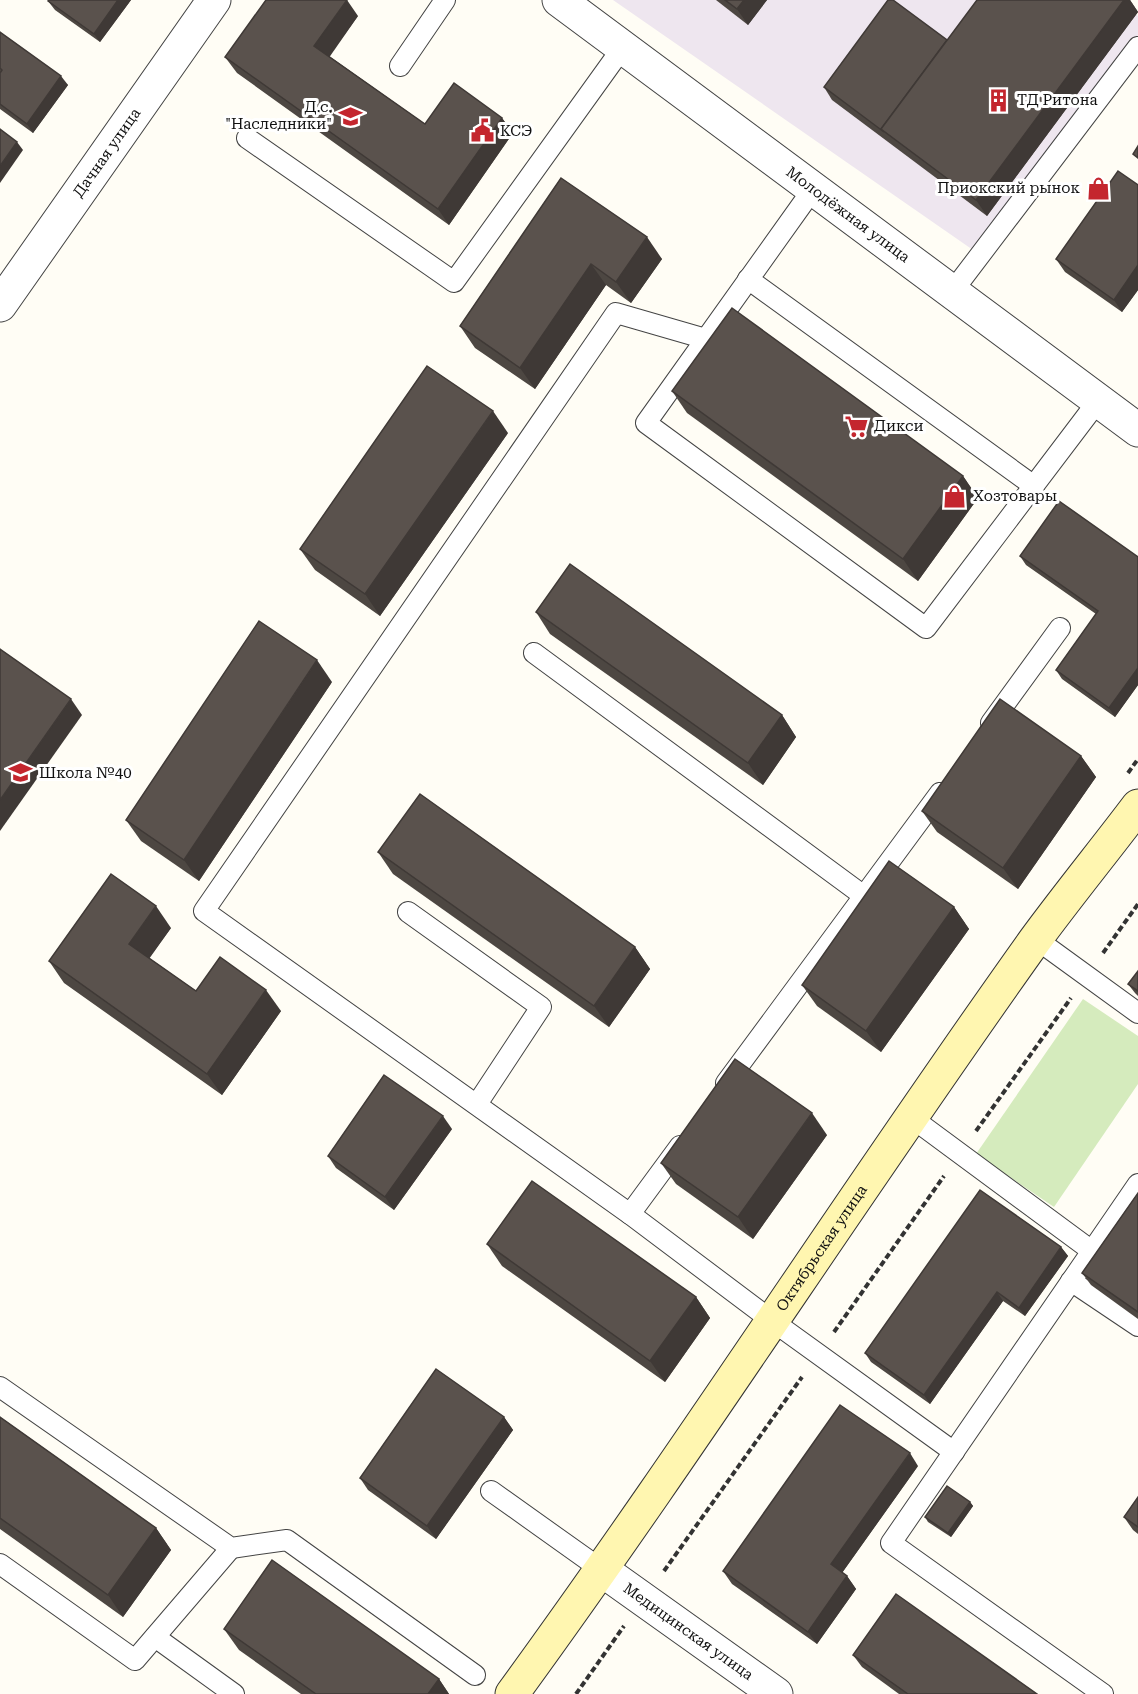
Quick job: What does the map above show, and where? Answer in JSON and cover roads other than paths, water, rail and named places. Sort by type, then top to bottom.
[{"type":"main road","name":"Октябрьская улица","points":[[512,1694],[602,1570],[771,1320],[1036,939],[1138,806]]},
{"type":"street","name":"Дачная улица","points":[[0,305],[214,0]]},
{"type":"street","name":"Молодёжная улица","points":[[559,0],[1138,430]]},
{"type":"street","name":"Медицинская улица","points":[[602,1570],[644,1599],[761,1689]]},
{"type":"lane","points":[[400,66],[445,0]]},
{"type":"lane","points":[[952,292],[1138,47]]},
{"type":"lane","points":[[247,138],[454,282],[623,48]]},
{"type":"lane","points":[[813,189],[646,423],[926,628],[1098,401]]},
{"type":"lane","points":[[748,279],[1034,486]]},
{"type":"lane","points":[[706,339],[616,313],[204,911],[630,1214],[771,1320],[954,1452]]},
{"type":"lane","points":[[983,734],[1060,628]]},
{"type":"lane","points":[[534,653],[864,896]]},
{"type":"lane","points":[[715,1098],[948,782]]},
{"type":"lane","points":[[408,912],[541,1007],[477,1104]]},
{"type":"lane","points":[[1036,939],[1138,1013]]},
{"type":"lane","points":[[912,1118],[1092,1251]]},
{"type":"lane","points":[[630,1214],[694,1127]]},
{"type":"lane","points":[[1103,1694],[891,1543],[1138,1184]]},
{"type":"lane","points":[[1071,1281],[1138,1326]]},
{"type":"lane","points":[[0,1387],[231,1548]]},
{"type":"lane","points":[[491,1491],[602,1570]]},
{"type":"lane","points":[[0,1564],[135,1660],[231,1548],[287,1540],[475,1675]]},
{"type":"lane","points":[[155,1637],[234,1694]]},
{"type":"place","name":"ТД Ритона","points":[[999,100]]},
{"type":"place","name":"Д.с. \"Наследники\"","points":[[350,116]]},
{"type":"place","name":"КСЭ","points":[[482,131]]},
{"type":"place","name":"Приокский рынок","points":[[1098,188]]},
{"type":"place","name":"Дикси","points":[[856,426]]},
{"type":"place","name":"Хозтовары","points":[[955,496]]},
{"type":"place","name":"Школа №40","points":[[21,773]]}]
